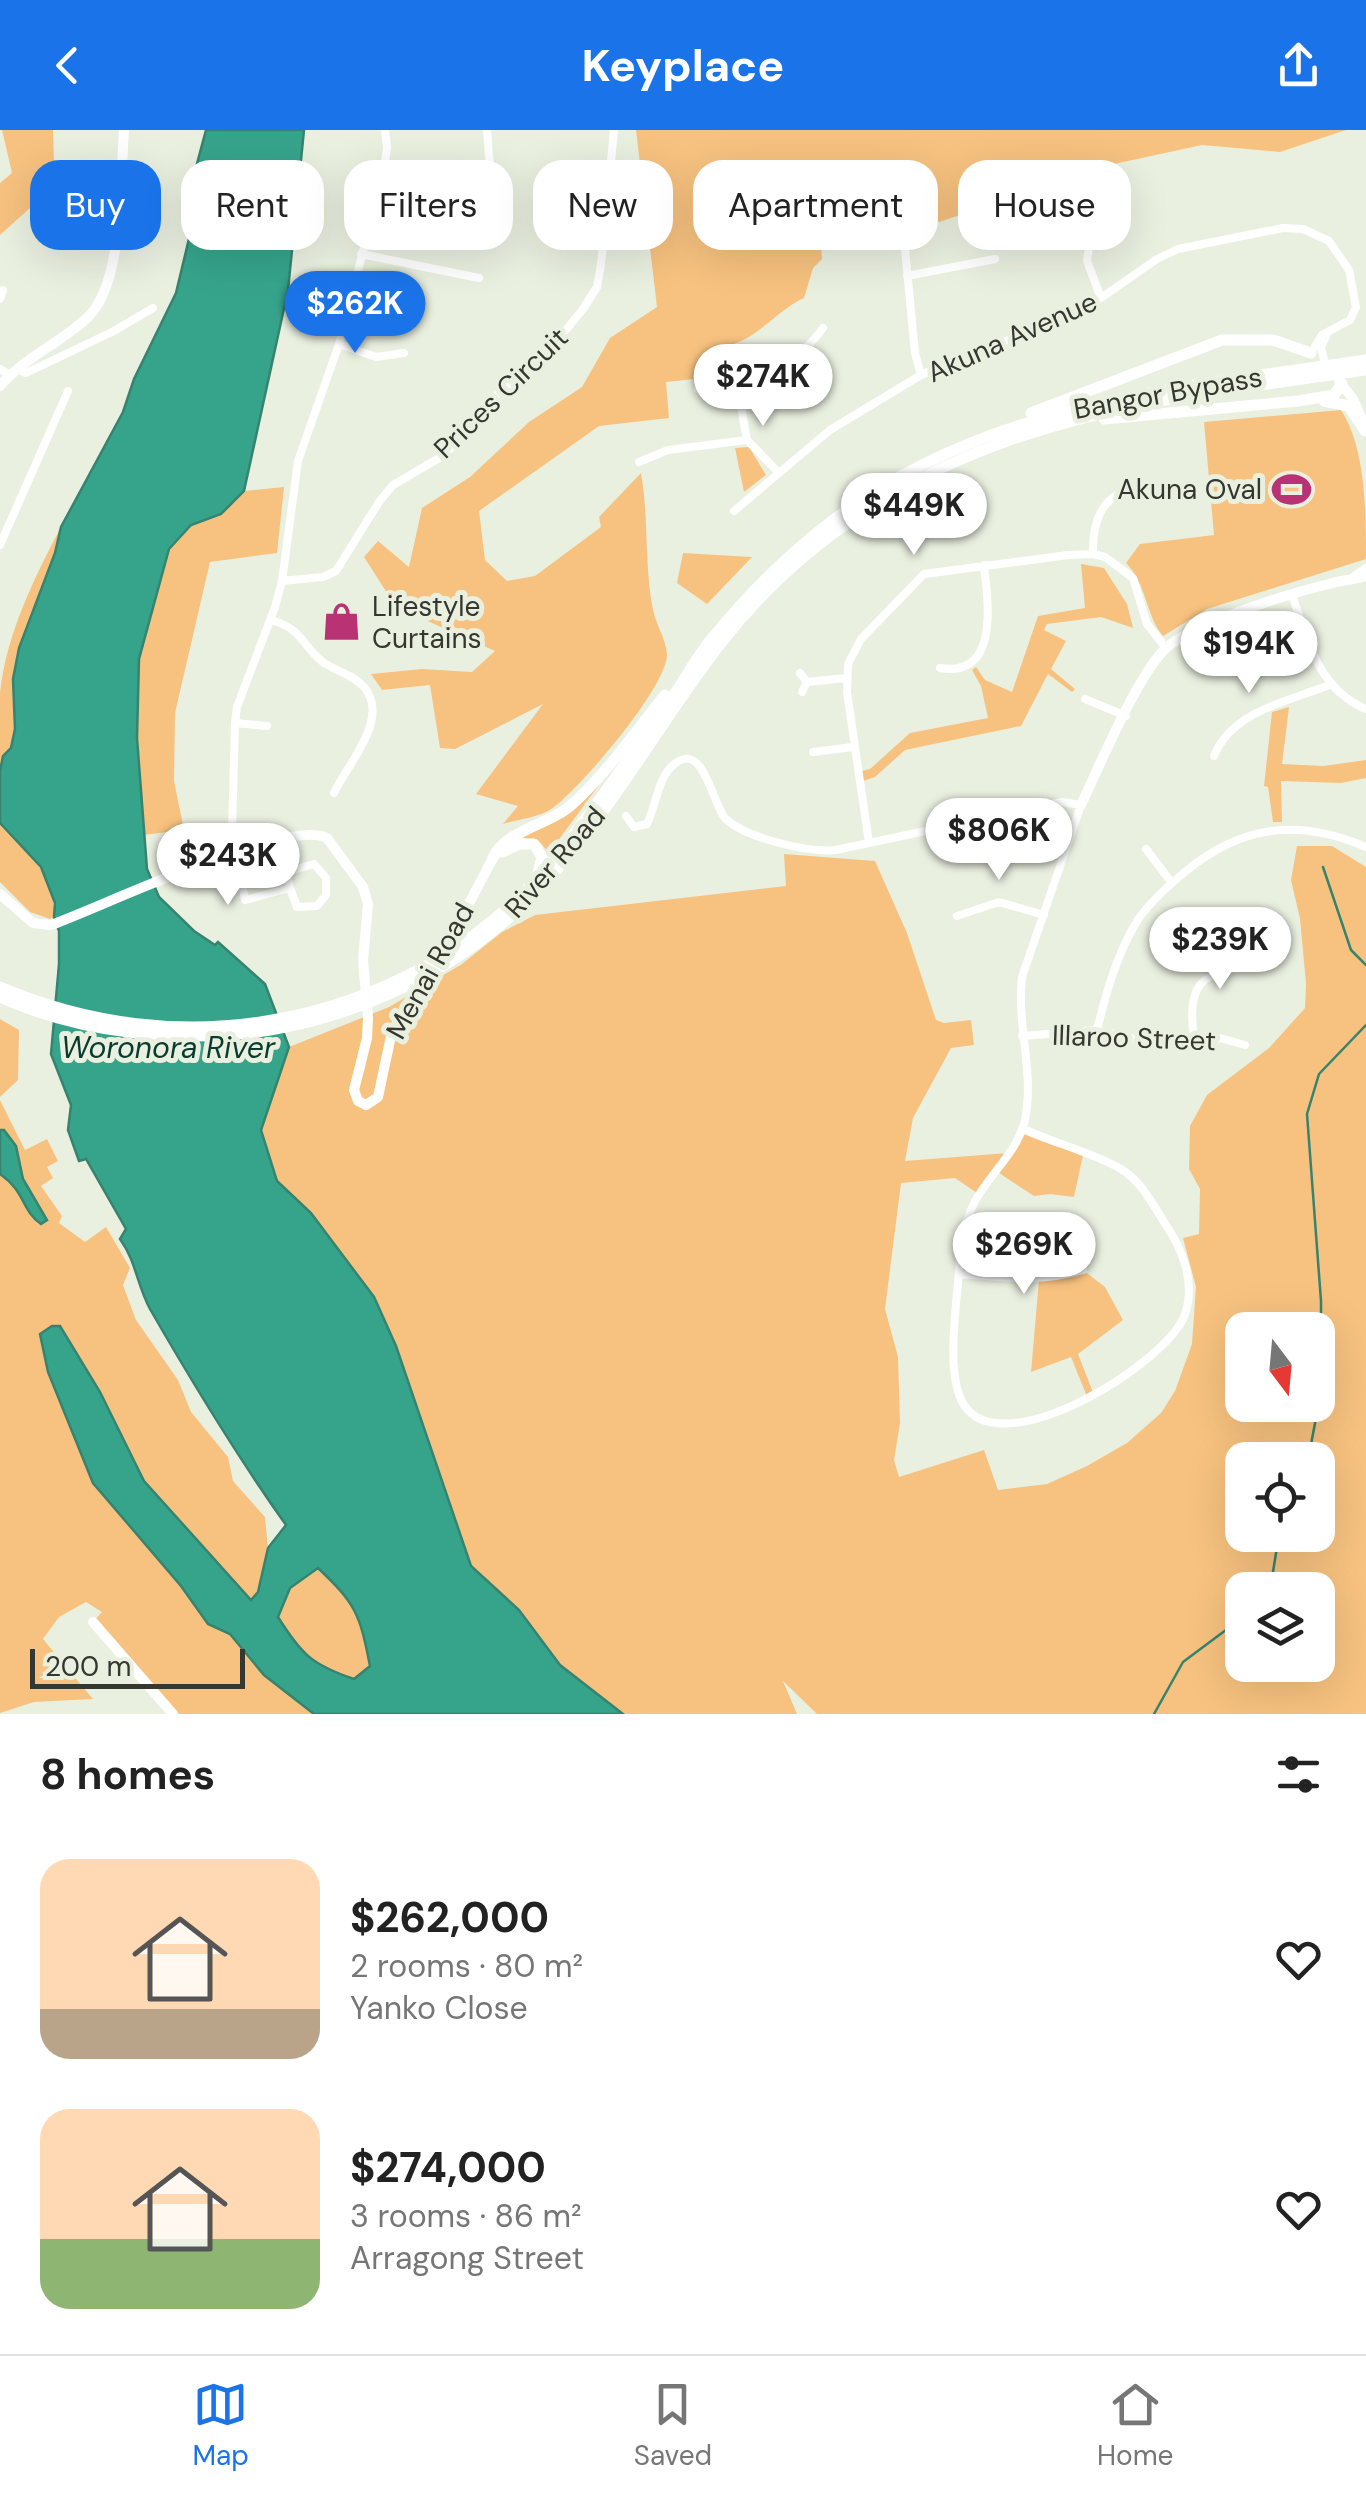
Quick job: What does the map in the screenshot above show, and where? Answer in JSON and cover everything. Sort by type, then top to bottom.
[{"type":"main road","points":[[973,440],[1004,423],[1214,342],[1247,338],[1305,347],[1316,354]]},
{"type":"main road","name":"Bangor Bypass","points":[[973,440],[1033,419],[1111,400],[1366,360]]},
{"type":"main road","name":"Bangor Bypass","points":[[993,445],[1118,408],[1366,370]]},
{"type":"main road","points":[[993,445],[1098,420],[1331,396],[1343,383]]},
{"type":"main road","points":[[1298,401],[1346,404],[1366,432]]},
{"type":"main road","name":"River Road","points":[[0,987],[111,1020],[160,1026],[246,1024],[300,1015],[373,992],[426,966],[483,933],[537,878],[691,666],[752,593],[835,518],[919,466],[973,440]]},
{"type":"main road","name":"River Road","points":[[0,997],[56,1017],[120,1030],[184,1036],[247,1033],[309,1022],[364,1006],[436,971],[530,897],[588,831],[744,615],[807,555],[863,512],[910,484],[993,445]]},
{"type":"main road","points":[[493,858],[512,838],[570,806],[691,666]]},
{"type":"main road","points":[[493,858],[520,844],[534,844],[542,857],[537,878]]},
{"type":"street","points":[[0,386],[9,371],[87,318],[105,293],[112,270],[124,130]]},
{"type":"street","points":[[385,130],[385,160]]},
{"type":"street","points":[[487,130],[490,160]]},
{"type":"street","name":"Prices Circuit","points":[[282,582],[319,578],[336,571],[379,502],[394,486],[446,454],[490,401],[556,342],[583,310],[597,287],[601,264],[614,130]]},
{"type":"street","name":"Akuna Avenue","points":[[734,511],[830,430],[921,376],[1101,298],[1157,258],[1178,249],[1283,228],[1303,230],[1328,241],[1357,277],[1354,312],[1348,322],[1334,328],[1316,354]]},
{"type":"street","points":[[290,888],[245,900],[232,830],[235,723],[282,582],[298,461],[339,344],[361,250]]},
{"type":"street","points":[[905,250],[921,376]]},
{"type":"street","points":[[1088,250],[1087,261],[1101,298]]},
{"type":"street","points":[[360,254],[479,278]]},
{"type":"street","points":[[907,276],[995,259]]},
{"type":"street","points":[[9,371],[26,373],[153,308]]},
{"type":"street","points":[[698,389],[738,390],[763,378],[812,342],[823,328]]},
{"type":"street","points":[[339,344],[376,357],[404,353]]},
{"type":"street","points":[[1316,354],[1366,413]]},
{"type":"street","points":[[1343,383],[1366,432]]},
{"type":"street","points":[[738,390],[747,440],[779,472]]},
{"type":"street","points":[[0,545],[68,391]]},
{"type":"street","points":[[638,462],[668,450],[747,440]]},
{"type":"street","points":[[1092,554],[1094,526],[1100,510],[1113,497],[1129,488],[1163,485]]},
{"type":"street","points":[[869,843],[853,747],[848,664],[861,639],[913,582],[937,571],[1092,554],[1105,557],[1128,572],[1139,592],[1147,624],[1166,648]]},
{"type":"street","points":[[940,668],[963,668],[976,657],[989,621],[984,565]]},
{"type":"street","points":[[1353,578],[1366,568]]},
{"type":"street","points":[[1023,1129],[1122,1170],[1138,1182],[1181,1249],[1188,1277],[1185,1318],[1148,1355],[1092,1397],[1030,1421],[998,1426],[982,1422],[970,1412],[956,1386],[962,1236],[974,1202],[1023,1129],[1027,1089],[1019,997],[1022,977],[1081,805],[1150,668],[1166,648],[1196,629],[1292,595],[1366,576]]},
{"type":"street","points":[[1292,595],[1312,653],[1329,685],[1364,708],[1366,697]]},
{"type":"street","points":[[271,620],[301,634],[323,662],[360,683],[370,698],[371,725],[334,793]]},
{"type":"street","points":[[800,673],[807,682]]},
{"type":"street","points":[[807,682],[846,678]]},
{"type":"street","points":[[802,692],[807,682]]},
{"type":"street","points":[[1214,756],[1221,737],[1239,720],[1329,685]]},
{"type":"street","points":[[1085,699],[1126,716]]},
{"type":"street","points":[[235,723],[268,726]]},
{"type":"street","points":[[813,752],[853,747]]},
{"type":"street","points":[[626,816],[634,827],[647,824],[672,765],[692,761],[702,767],[722,816],[742,829],[812,850],[836,850],[1062,802],[1081,805]]},
{"type":"street","points":[[1096,1030],[1109,982],[1138,921],[1172,882],[1209,852],[1264,832],[1310,830],[1339,835],[1366,847]]},
{"type":"street","name":"Menai Road","points":[[0,894],[32,924],[55,924],[235,852],[304,834],[320,834],[334,845],[363,888],[368,904],[363,960],[368,1018],[354,1090],[358,1101],[366,1105],[378,1097],[386,1052],[401,1013],[456,928],[493,858]]},
{"type":"street","points":[[1146,848],[1172,882]]},
{"type":"street","points":[[314,864],[326,878],[326,895],[316,906],[297,907],[290,888],[286,872],[314,864]]},
{"type":"street","points":[[957,916],[999,902],[1044,915]]},
{"type":"street","points":[[1194,1038],[1190,1013],[1195,989],[1211,975],[1265,965]]},
{"type":"street","name":"Illaroo Street","points":[[1022,1036],[1096,1030],[1155,1044],[1194,1038],[1246,1044]]},
{"type":"street","points":[[959,1274],[1038,1280],[1083,1270]]},
{"type":"street","points":[[93,1622],[173,1714]]},
{"type":"shaded area","points":[[2,130],[53,130],[54,160],[30,160],[30,208],[0,235],[0,183],[12,173]]},
{"type":"shaded area","points":[[636,130],[1346,130],[1280,152],[1202,145],[1131,160],[958,160],[958,216],[939,222],[938,160],[693,160],[693,250],[821,250],[822,259],[813,268],[804,298],[744,339],[722,346],[723,376],[666,382],[669,418],[599,426],[479,511],[485,560],[507,581],[535,576],[601,527],[599,517],[641,473],[650,593],[667,654],[664,669],[639,711],[567,796],[549,810],[503,824],[518,806],[476,794],[543,704],[455,749],[440,748],[430,685],[382,690],[371,674],[422,669],[472,672],[495,651],[396,607],[364,557],[378,541],[409,567],[422,508],[470,477],[529,422],[582,387],[610,338],[657,307],[650,250],[673,250],[673,160],[640,160]]},
{"type":"shaded area","points":[[1341,410],[1360,461],[1366,559],[1207,609],[1163,636],[1138,580],[1126,563],[1140,544],[1214,535],[1204,422]]},
{"type":"shaded area","points":[[749,447],[766,475],[744,492],[735,448]]},
{"type":"shaded area","points":[[284,487],[277,553],[210,562],[175,713],[174,781],[184,830],[143,835],[137,738],[139,659],[169,549],[191,525],[221,514],[244,491]]},
{"type":"shaded area","points":[[61,527],[19,648],[13,680],[15,729],[0,771],[0,693],[8,650],[31,587]]},
{"type":"shaded area","points":[[683,553],[752,557],[707,604],[677,583]]},
{"type":"shaded area","points":[[1081,564],[1104,568],[1127,604],[1133,628],[1101,617],[1047,624],[1044,630],[1066,641],[1051,669],[1075,689],[1072,692],[1048,674],[1021,726],[905,750],[875,777],[863,781],[862,771],[870,769],[910,733],[988,718],[981,686],[972,670],[976,667],[985,680],[1012,692],[1038,616],[1085,608]]},
{"type":"shaded area","points":[[1289,707],[1282,764],[1324,766],[1366,760],[1366,778],[1341,783],[1281,781],[1282,822],[1273,822],[1268,787],[1264,786],[1272,712]]},
{"type":"shaded area","points":[[613,766],[549,853],[539,841],[523,838]]},
{"type":"shaded area","points":[[0,823],[29,853],[45,877],[54,903],[54,917],[30,912],[0,882]]},
{"type":"shaded area","points":[[1297,846],[1332,846],[1366,867],[1366,1714],[817,1714],[783,1681],[797,1714],[623,1714],[560,1665],[519,1610],[471,1566],[396,1346],[374,1297],[311,1213],[277,1181],[263,1143],[261,1130],[289,1047],[389,1007],[462,964],[502,932],[535,915],[786,886],[784,854],[875,861],[907,933],[936,1020],[971,1020],[974,1045],[951,1048],[913,1118],[905,1161],[1008,1153],[1023,1129],[1083,1155],[1074,1197],[1034,1196],[996,1171],[980,1195],[955,1178],[901,1183],[885,1309],[898,1357],[900,1423],[894,1460],[899,1477],[984,1450],[998,1490],[1047,1484],[1127,1443],[1161,1413],[1175,1391],[1192,1344],[1196,1287],[1183,1238],[1199,1234],[1200,1189],[1189,1169],[1190,1126],[1207,1095],[1269,1048],[1305,1008],[1300,919],[1291,880]]},
{"type":"shaded area","points":[[0,1019],[19,1030],[18,1080],[0,1097]]},
{"type":"shaded area","points":[[0,1100],[25,1150],[47,1139],[58,1161],[47,1167],[53,1178],[41,1186],[62,1216],[59,1223],[85,1242],[106,1227],[130,1268],[123,1285],[136,1320],[178,1380],[191,1412],[228,1457],[233,1481],[265,1517],[268,1548],[258,1592],[250,1601],[144,1481],[100,1392],[40,1334],[48,1372],[93,1483],[181,1586],[207,1624],[230,1634],[264,1675],[314,1714],[173,1714],[93,1622],[102,1612],[86,1602],[59,1617],[43,1639],[93,1699],[34,1702],[0,1713]]},
{"type":"shaded area","points":[[1083,1270],[1105,1287],[1123,1320],[1078,1354],[1094,1395],[1088,1399],[1071,1357],[1031,1372],[1039,1280]]},
{"type":"shaded area","points":[[317,1568],[348,1601],[363,1634],[370,1666],[354,1679],[309,1657],[278,1617],[290,1588]]},
{"type":"water","name":"Woronora River","points":[[206,130],[304,130],[301,160],[198,160]]},
{"type":"water","name":"Woronora River","points":[[186,250],[292,250],[288,290],[244,491],[221,514],[191,525],[169,549],[139,659],[137,738],[147,869],[159,897],[194,931],[215,945],[218,942],[265,984],[289,1047],[261,1130],[277,1181],[311,1213],[374,1297],[396,1346],[471,1566],[519,1610],[560,1665],[623,1714],[314,1714],[264,1675],[230,1634],[208,1624],[181,1586],[93,1483],[48,1372],[40,1334],[60,1326],[100,1392],[144,1481],[251,1600],[258,1592],[268,1548],[286,1525],[215,1418],[150,1309],[120,1239],[126,1229],[86,1159],[79,1161],[68,1130],[71,1105],[51,1054],[59,964],[55,903],[41,867],[0,823],[0,771],[15,729],[13,679],[19,648],[61,527],[123,412],[134,379],[176,293]],"holes":[[[318,1568],[349,1601],[359,1622],[370,1666],[354,1679],[309,1657],[278,1617],[290,1588]]]},
{"type":"water","points":[[0,1130],[16,1146],[23,1179],[47,1220],[41,1224],[0,1174]]},
{"type":"waterway","points":[[1323,867],[1351,950],[1366,965]]},
{"type":"waterway","points":[[1311,1442],[1321,1392],[1321,1301],[1307,1114],[1319,1074],[1366,1025]]},
{"type":"waterway","points":[[1273,1572],[1276,1552]]},
{"type":"waterway","points":[[1154,1714],[1183,1662],[1225,1631]]},
{"type":"place","name":"Akuna Oval","points":[[1292,489]]},
{"type":"place","name":"Lifestyle Curtains","points":[[342,622]]}]
